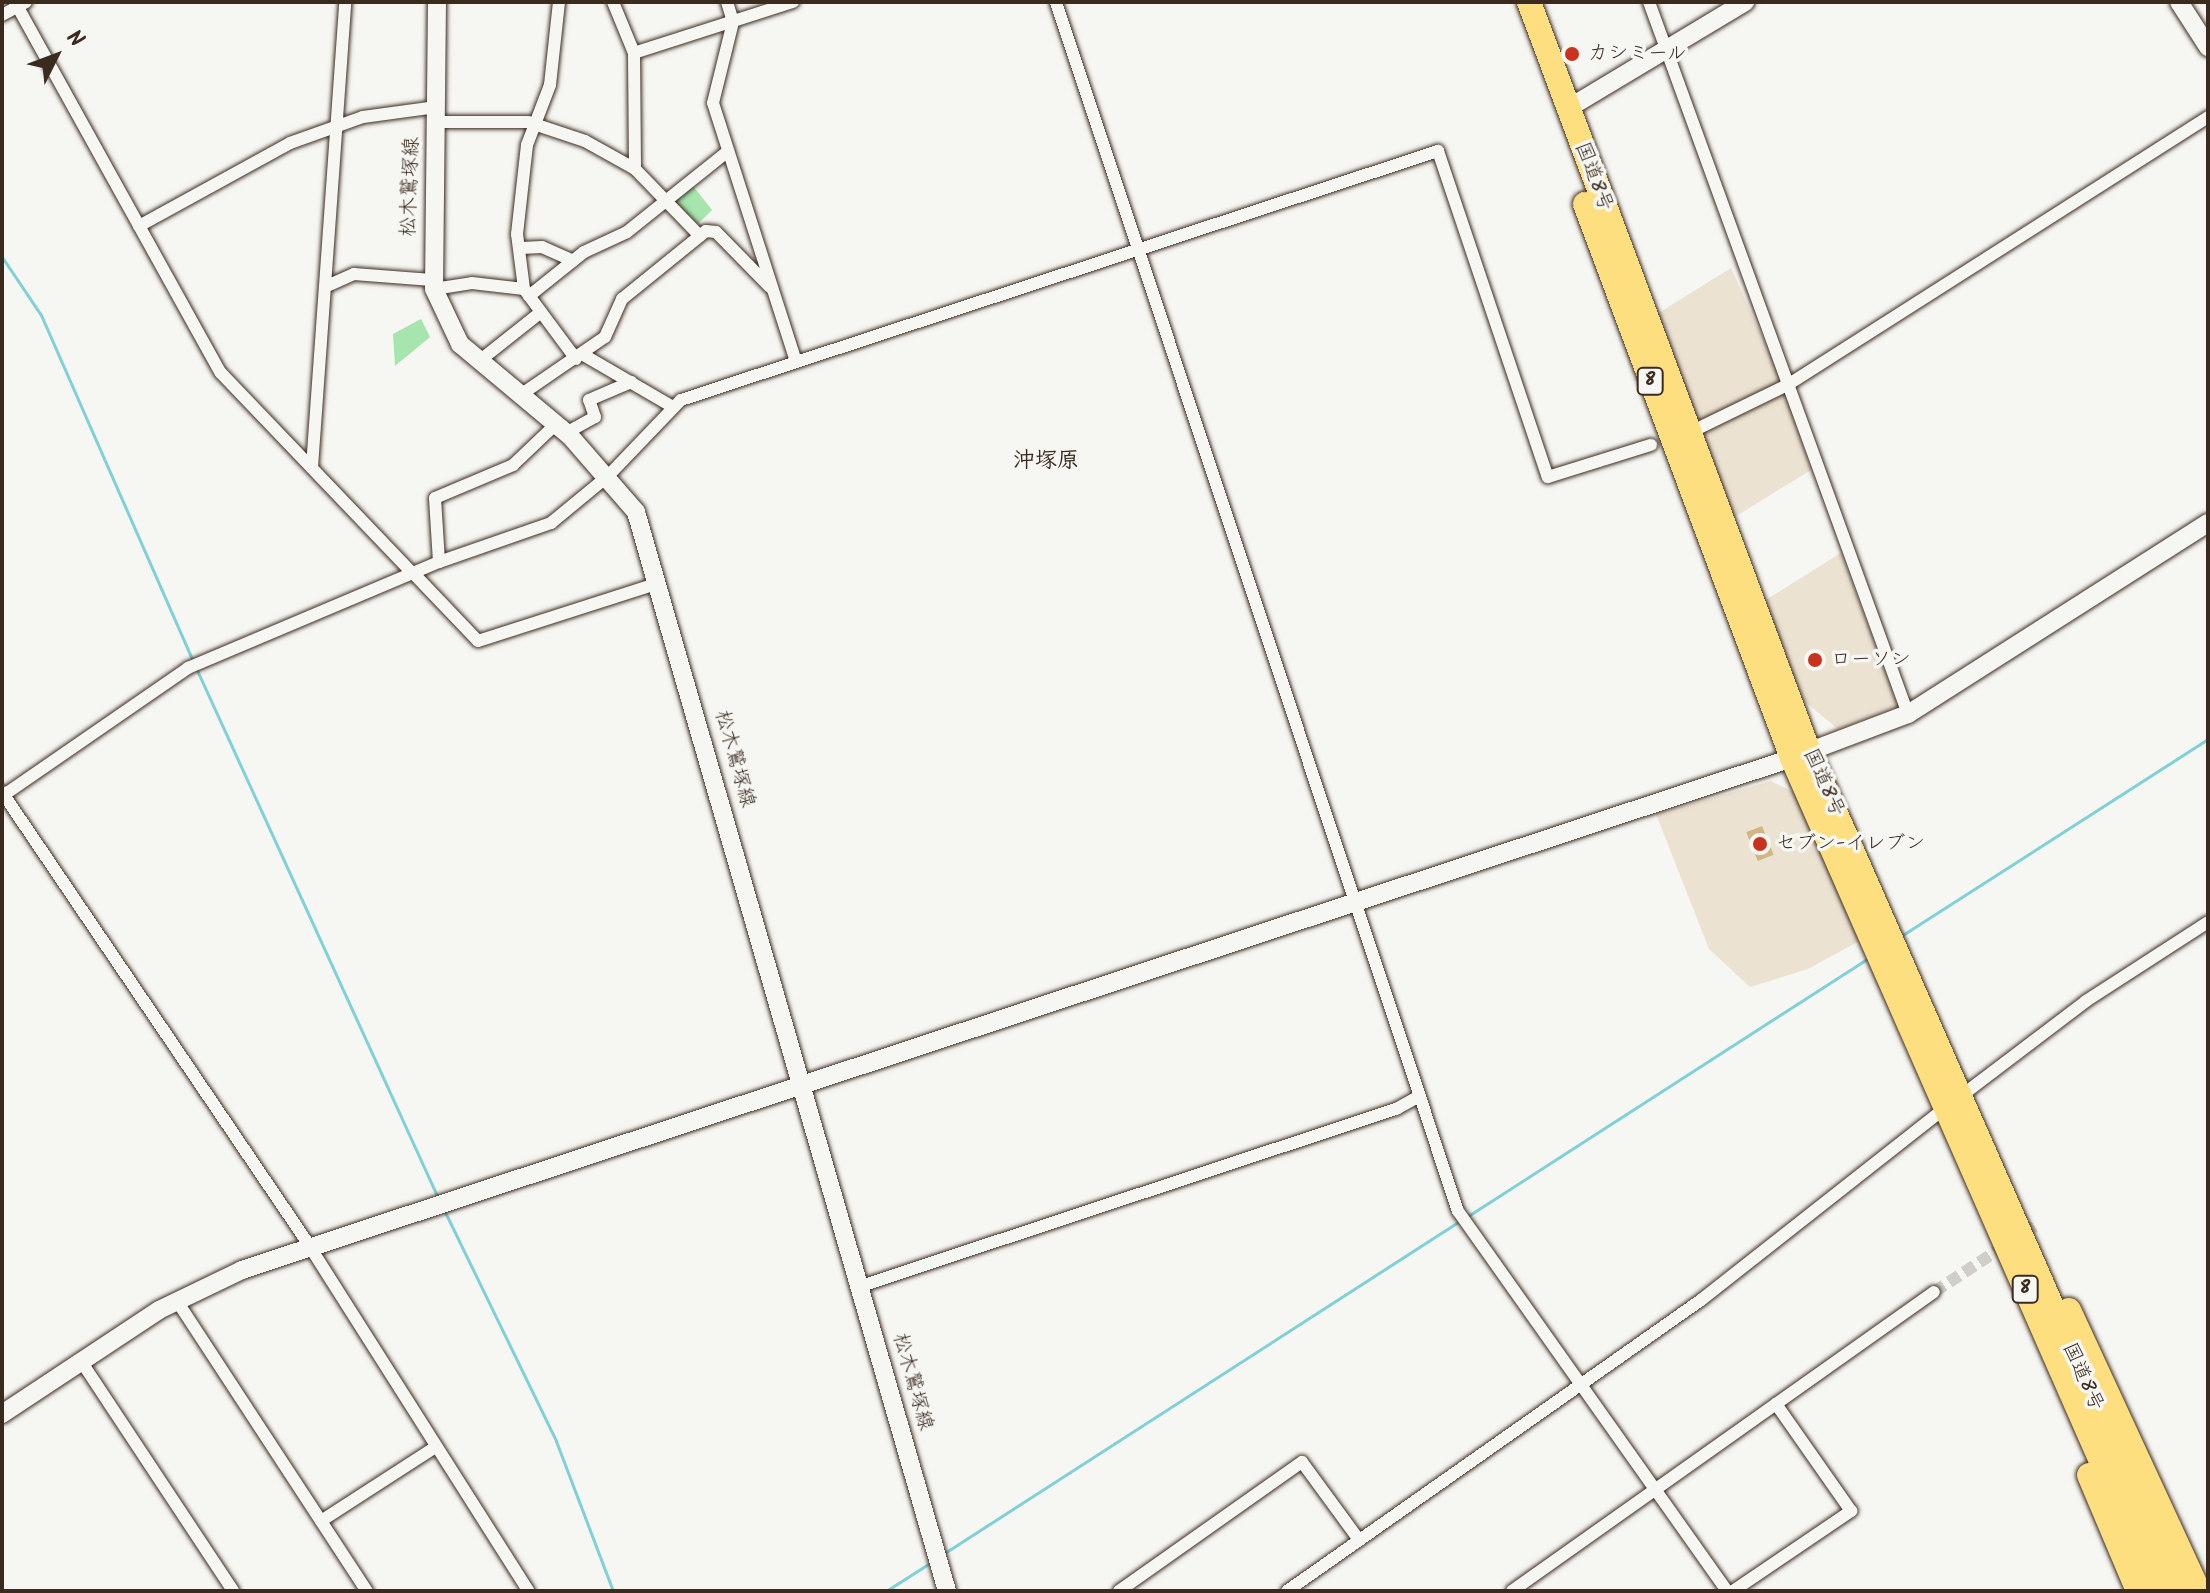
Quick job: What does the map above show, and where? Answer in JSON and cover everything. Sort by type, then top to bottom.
[{"type":"highway","name":"国道8号","points":[[1511,2],[1800,755],[1953,1102],[1985,1198],[2159,1586]]},
{"type":"highway","name":"国道8号","points":[[1529,2],[1800,755]]},
{"type":"highway","name":"国道8号","points":[[1953,1102],[1986,1157],[2159,1586]]},
{"type":"highway","name":"8","points":[[1986,1157],[2085,1342],[2199,1591]]},
{"type":"street","points":[[312,467],[345,2]]},
{"type":"street","name":"松木鷲塚線","points":[[437,2],[433,284],[449,326],[478,362],[560,429],[608,476],[636,512],[659,583],[947,1591]]},
{"type":"street","points":[[559,2],[550,85],[536,126],[520,195],[521,248],[527,293],[579,356],[673,407]]},
{"type":"street","points":[[613,2],[634,53],[635,169]]},
{"type":"street","points":[[727,2],[733,22],[713,103],[796,362]]},
{"type":"street","points":[[634,53],[793,2]]},
{"type":"street","points":[[1056,2],[1458,1211],[1727,1591]]},
{"type":"street","points":[[1649,2],[1908,714]]},
{"type":"street","points":[[1567,109],[1668,52],[1745,2]]},
{"type":"street","points":[[2179,2],[2208,47]]},
{"type":"street","points":[[2,15],[19,4],[221,373],[478,641],[659,583]]},
{"type":"street","points":[[139,226],[290,143],[337,126],[436,114],[536,126],[585,141],[635,169],[700,236]]},
{"type":"street","points":[[1701,427],[1789,384],[2208,117]]},
{"type":"street","points":[[327,286],[354,274],[433,284],[472,283],[527,293],[573,261],[627,232],[728,151]]},
{"type":"street","points":[[528,1591],[434,1448],[310,1247],[3,794],[188,668],[439,562],[551,523],[608,476],[673,407],[796,362],[1438,151],[1548,477],[1651,445]]},
{"type":"street","points":[[519,396],[605,337],[622,299],[700,236],[716,232],[770,287]]},
{"type":"street","points":[[521,248],[542,247],[573,261]]},
{"type":"street","points":[[478,362],[541,312]]},
{"type":"street","points":[[439,562],[435,498],[513,465],[560,429],[595,417],[589,400],[631,382]]},
{"type":"street","points":[[2,1414],[177,1301],[310,1247],[1800,755],[1908,714],[2208,523]]},
{"type":"street","points":[[1287,1591],[1701,1300],[2086,1001],[2208,922]]},
{"type":"street","points":[[861,1286],[1396,1109],[1419,1096]]},
{"type":"street","points":[[1512,1591],[1934,1292]]},
{"type":"street","points":[[177,1301],[367,1591]]},
{"type":"street","points":[[81,1361],[233,1591]]},
{"type":"street","points":[[1733,1591],[1851,1511],[1776,1404]]},
{"type":"street","points":[[321,1521],[434,1448]]},
{"type":"street","points":[[1119,1591],[1302,1462],[1359,1540]]},
{"type":"shaded area","points":[[1731,268],[1782,381],[1696,425],[1657,314]]},
{"type":"shaded area","points":[[1784,390],[1811,470],[1733,518],[1700,432]]},
{"type":"shaded area","points":[[1841,553],[1898,706],[1838,729],[1804,701],[1764,601]]},
{"type":"shaded area","points":[[1771,781],[1797,794],[1861,940],[1808,969],[1750,987],[1709,949],[1656,814]]},
{"type":"green space","points":[[693,186],[712,210],[698,224],[673,202]]},
{"type":"green space","points":[[421,319],[430,337],[395,366],[393,334]]},
{"type":"building","name":"セブン-イレブン","points":[[1762,826],[1774,855],[1758,861],[1746,832]]},
{"type":"waterway","points":[[2,257],[41,315],[193,661]]},
{"type":"waterway","points":[[196,668],[439,1200]]},
{"type":"waterway","points":[[1901,936],[2208,739]]},
{"type":"waterway","points":[[1468,1216],[1868,958]]},
{"type":"waterway","points":[[444,1210],[556,1441],[613,1591]]},
{"type":"waterway","points":[[943,1554],[1461,1220]]},
{"type":"waterway","points":[[886,1591],[930,1563]]},
{"type":"tunnel","points":[[1934,1292],[2038,1224]]},
{"type":"place","name":"カシミール","points":[[1572,54]]},
{"type":"place","name":"ローソン","points":[[1815,660]]},
{"type":"place","name":"セブン-イレブン","points":[[1760,844]]},
{"type":"district","name":"沖塚原","points":[[1046,462]]}]
